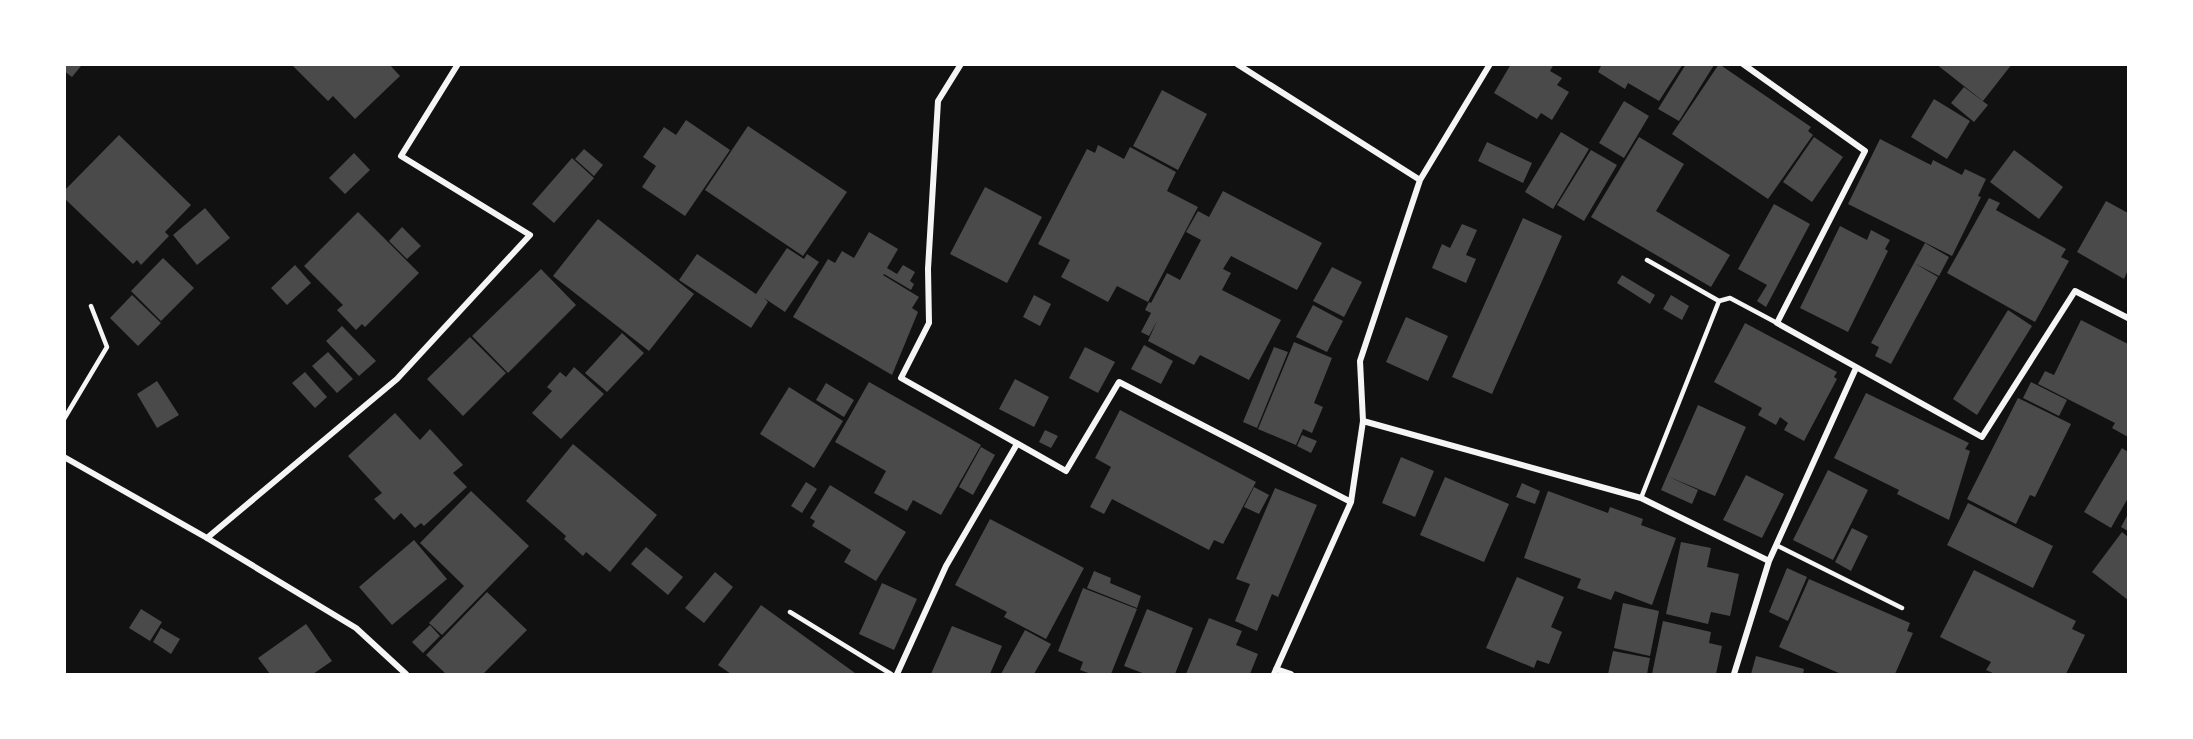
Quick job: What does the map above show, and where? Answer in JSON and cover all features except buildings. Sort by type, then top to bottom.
[{"type":"street","points":[[207,538],[397,379],[530,235],[401,156],[458,64]]},
{"type":"street","points":[[961,64],[938,101],[928,269],[929,323],[901,378],[1066,471],[1119,382],[1351,502]]},
{"type":"street","points":[[1237,64],[1420,180]]},
{"type":"street","points":[[1291,675],[1275,672],[1351,502],[1363,421],[1360,360],[1420,180],[1490,64]]},
{"type":"street","points":[[1743,64],[1865,151],[1777,323],[1982,437],[2075,291],[2128,318]]},
{"type":"street","points":[[1734,675],[1769,561],[1856,368]]},
{"type":"street","points":[[1363,421],[1641,498],[1769,561]]},
{"type":"street","points":[[897,675],[946,566],[1017,444]]},
{"type":"street","points":[[64,458],[207,538],[356,628],[406,675]]},
{"type":"lane","points":[[1647,260],[1719,301],[1730,298],[1777,323]]},
{"type":"lane","points":[[1641,498],[1719,301]]},
{"type":"lane","points":[[64,419],[107,347],[91,306]]},
{"type":"lane","points":[[1776,545],[1902,608]]},
{"type":"lane","points":[[790,612],[891,675]]}]
